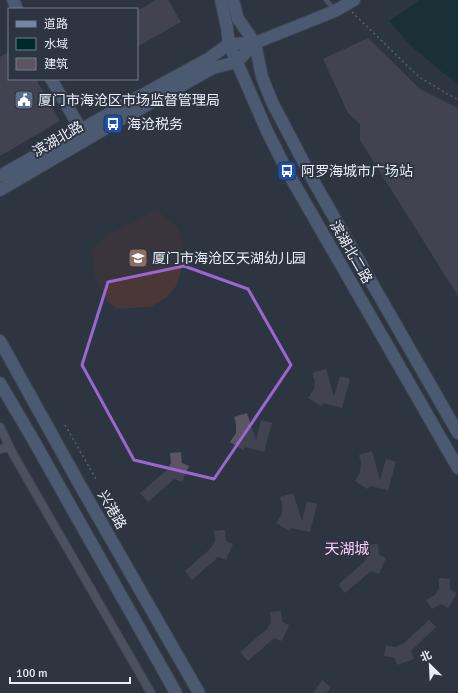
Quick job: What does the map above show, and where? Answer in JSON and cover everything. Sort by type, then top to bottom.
[{"type":"street","points":[[221,0],[229,44],[255,44]]},
{"type":"street","points":[[233,0],[238,19],[255,44]]},
{"type":"street","points":[[237,62],[255,44],[345,5]]},
{"type":"street","name":"滨湖北二路","points":[[229,44],[267,131],[287,171],[458,468]]},
{"type":"street","name":"滨湖北路","points":[[0,190],[84,134],[208,59],[229,44]]},
{"type":"street","name":"滨湖北二路","points":[[255,44],[262,77],[276,109],[315,184],[458,433]]},
{"type":"street","name":"滨湖北路","points":[[0,176],[213,68],[237,62]]},
{"type":"street","points":[[52,80],[84,134]]},
{"type":"street","name":"兴港路","points":[[0,341],[199,693]]},
{"type":"street","points":[[0,383],[176,693]]},
{"type":"street","points":[[0,426],[9,447],[150,693]]},
{"type":"street","points":[[0,449],[9,447]]},
{"type":"lane","points":[[326,0],[345,5]]},
{"type":"path","points":[[345,5],[419,77],[458,100]]},
{"type":"path","points":[[65,426],[96,479]]},
{"type":"highlighted area","points":[[184,266],[248,289],[291,365],[214,479],[134,460],[82,365],[108,282]]},
{"type":"shaded area","name":"厦门市海沧区天湖幼儿园","points":[[157,210],[178,229],[183,248],[182,265],[177,285],[166,298],[150,307],[117,309],[108,302],[95,277],[92,250],[105,237]]},
{"type":"water","points":[[419,0],[458,0],[458,83],[442,72],[411,46],[389,21]]},
{"type":"building","points":[[156,0],[168,0],[181,22],[138,46],[138,10]]},
{"type":"building","points":[[368,38],[420,89],[458,108],[458,296],[360,140],[360,124],[348,113],[323,59]]},
{"type":"building","name":"厦门市海沧区市场监督管理局","points":[[8,53],[8,80],[37,80],[60,121],[0,156],[0,57]]},
{"type":"building","points":[[326,369],[334,397],[340,376],[350,379],[342,408],[323,403],[321,406],[308,398],[314,389],[315,381],[312,373]]},
{"type":"building","points":[[247,413],[256,440],[261,420],[272,423],[264,452],[245,447],[243,450],[230,442],[236,433],[234,417]]},
{"type":"building","points":[[372,451],[380,480],[386,459],[396,462],[388,490],[370,486],[367,489],[355,481],[360,472],[361,463],[359,455]]},
{"type":"building","points":[[181,452],[182,463],[189,466],[182,482],[174,479],[148,502],[140,493],[167,470],[171,463],[170,453]]},
{"type":"building","points":[[293,493],[302,521],[307,501],[317,504],[310,532],[291,528],[289,531],[276,523],[282,514],[280,497]]},
{"type":"building","points":[[225,530],[226,541],[233,544],[226,560],[218,557],[192,580],[185,571],[211,548],[215,541],[214,531]]},
{"type":"building","points":[[378,544],[379,555],[386,558],[379,574],[371,571],[345,593],[338,585],[364,562],[368,555],[368,545]]},
{"type":"building","points":[[439,578],[450,579],[450,589],[457,593],[448,608],[441,604],[432,609],[426,600],[435,595],[439,588]]},
{"type":"building","points":[[281,611],[282,622],[289,625],[282,641],[274,638],[248,661],[240,652],[267,629],[271,622],[270,612]]},
{"type":"building","points":[[429,620],[436,627],[411,651],[414,659],[397,665],[395,658],[384,656],[386,645],[395,647],[403,644]]},
{"type":"building","points":[[322,680],[331,687],[326,693],[313,693]]},
{"type":"place","name":"厦门市海沧区市场监督管理局","points":[[24,100]]},
{"type":"place","name":"海沧税务","points":[[113,124]]},
{"type":"place","name":"阿罗海城市广场站","points":[[287,171]]},
{"type":"place","name":"厦门市海沧区天湖幼儿园","points":[[138,258]]},
{"type":"district","name":"天湖城","points":[[347,549]]}]
